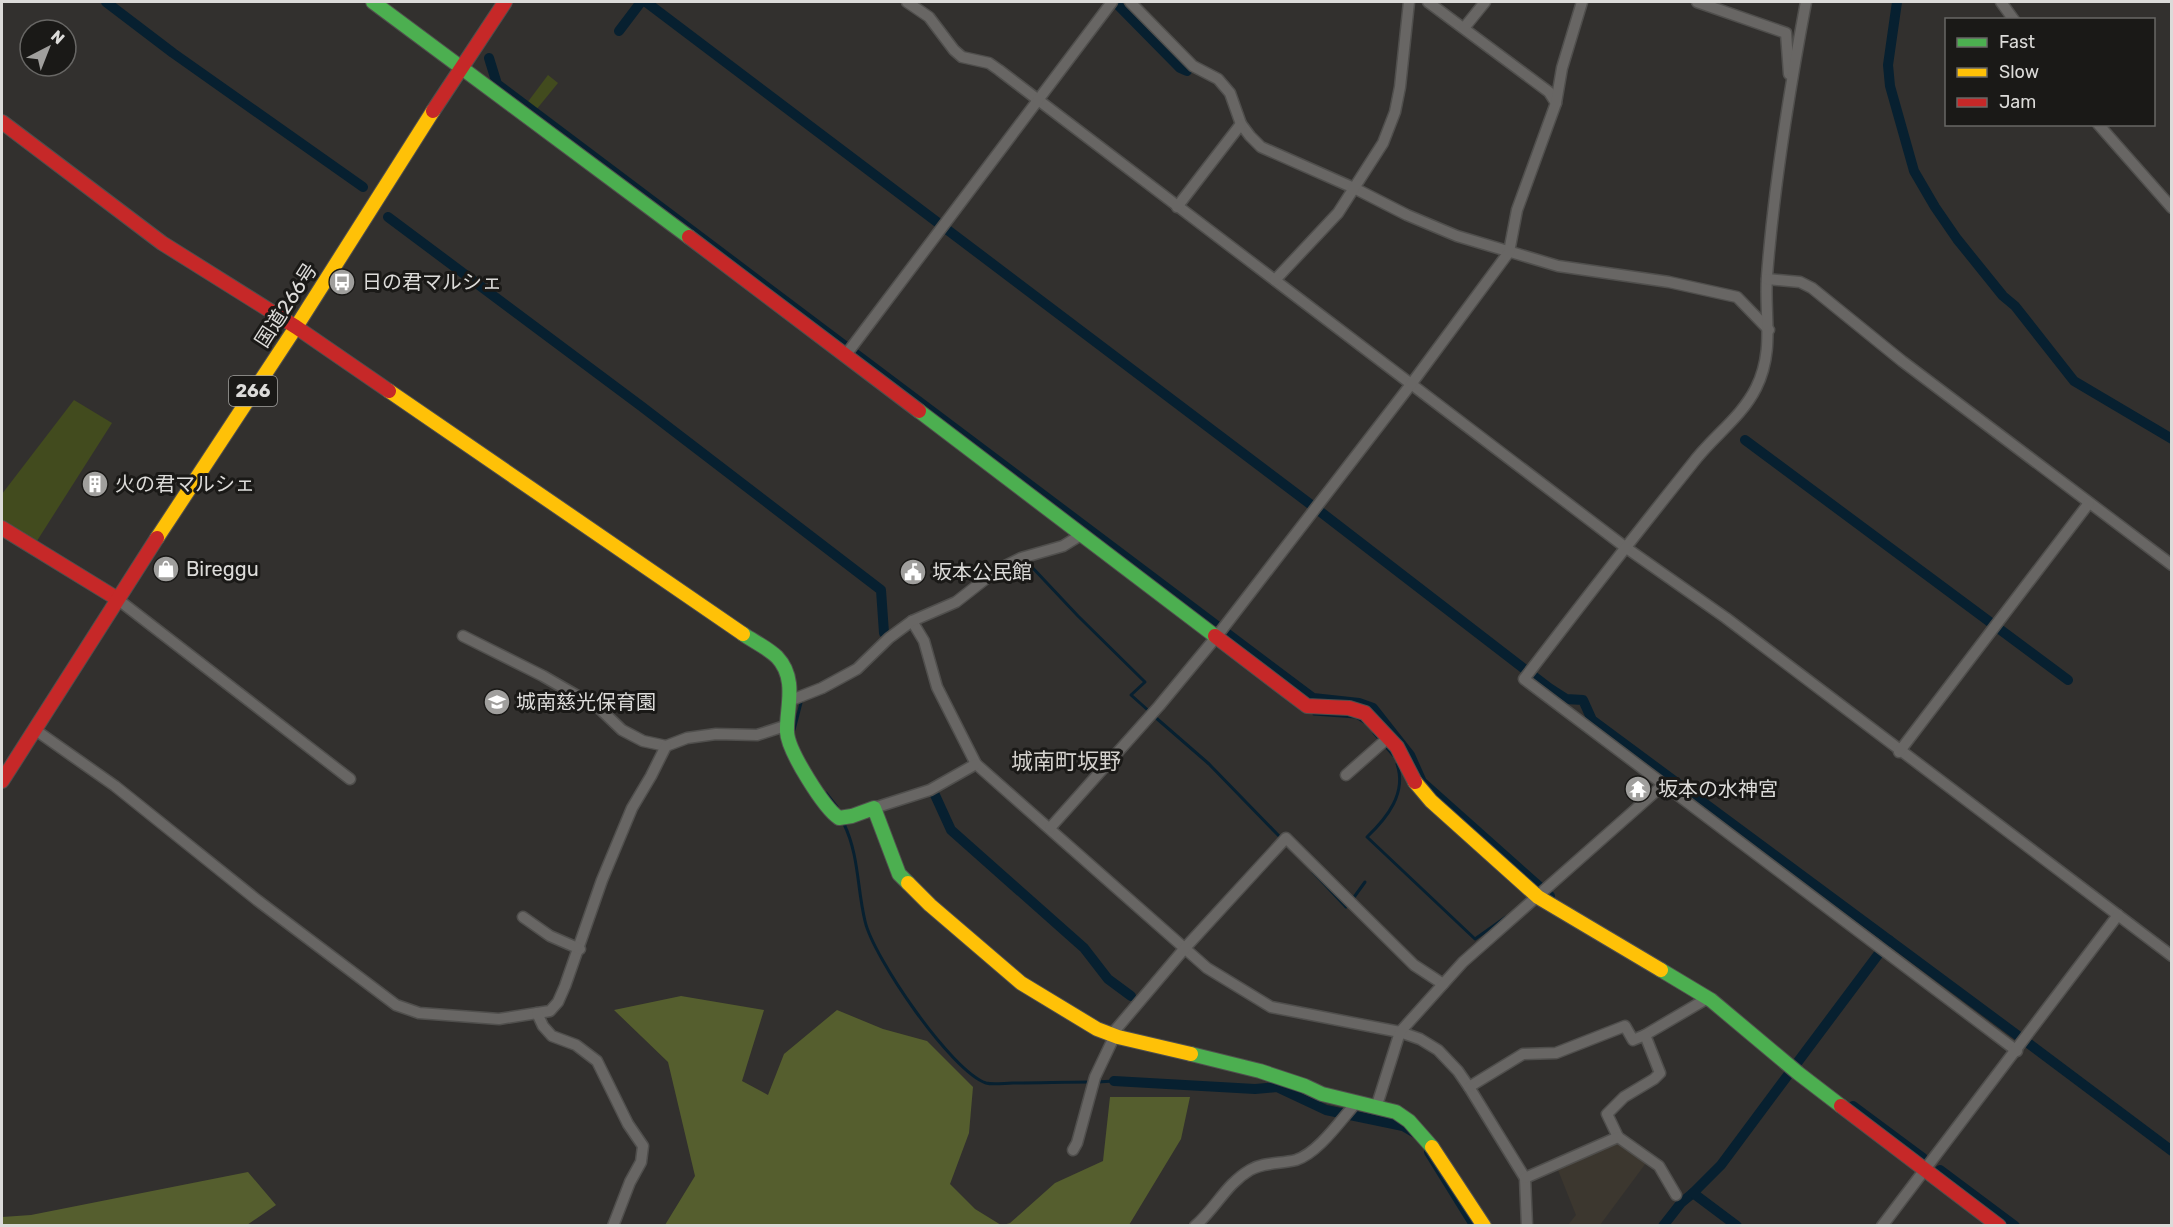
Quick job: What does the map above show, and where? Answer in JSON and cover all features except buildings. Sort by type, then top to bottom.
[{"type":"main road","points":[[374,2],[735,271],[1306,706],[1349,708],[1365,713],[1397,747],[1411,777],[1431,801],[1538,897],[1708,998],[1790,1066],[1999,1226]]},
{"type":"main road","name":"国道266号","points":[[2,781],[116,598],[296,327],[460,68],[505,2]]},
{"type":"main road","points":[[2,122],[162,243],[296,327],[777,657],[784,666],[790,686],[787,736],[809,782],[832,815],[844,818],[874,808],[899,874],[930,905],[1021,983],[1097,1029],[1113,1035],[1166,1050],[1260,1071],[1322,1094],[1403,1116],[1425,1136],[1484,1226]]},
{"type":"main road","points":[[2,528],[116,598]]},
{"type":"street","points":[[907,2],[929,17],[962,57],[988,63],[1037,99],[1625,547],[1726,618],[1899,752],[2172,956]]},
{"type":"street","points":[[845,356],[1112,2]]},
{"type":"street","points":[[1130,2],[1192,66],[1218,79],[1230,93],[1241,124],[1261,147],[1354,188],[1407,215],[1452,234],[1509,252],[1557,266],[1669,282],[1737,297],[1769,330]]},
{"type":"street","points":[[1275,280],[1338,213],[1383,143],[1395,112],[1400,87],[1409,2]]},
{"type":"street","points":[[1428,2],[1549,92],[1556,103]]},
{"type":"street","points":[[1464,28],[1485,2]]},
{"type":"street","points":[[1050,828],[1159,706],[1217,636],[1412,383],[1509,252],[1517,210],[1556,103],[1562,68],[1581,2]]},
{"type":"street","points":[[1697,2],[1786,33],[1790,89]]},
{"type":"street","points":[[1806,2],[1779,166],[1767,279],[1769,330],[1766,361],[1756,388],[1733,421],[1694,460],[1524,679],[2017,1051]]},
{"type":"street","points":[[2001,2],[2013,18]]},
{"type":"street","points":[[1177,207],[1241,124]]},
{"type":"street","points":[[2100,126],[2172,208]]},
{"type":"street","points":[[1767,279],[1800,282],[1812,288],[1902,361],[2172,565]]},
{"type":"street","points":[[1899,752],[2089,503]]},
{"type":"street","points":[[789,701],[822,688],[857,669],[889,638],[912,621],[956,602],[997,570],[1020,558],[1063,546],[1081,535]]},
{"type":"street","points":[[116,598],[350,778]]},
{"type":"street","points":[[912,621],[924,641],[937,687],[976,764],[1207,968],[1271,1007],[1400,1032],[1420,1039],[1438,1050],[1458,1071],[1469,1087],[1525,1178],[1527,1226]]},
{"type":"street","points":[[463,636],[572,692],[600,709],[622,730],[643,741],[666,746],[687,738],[716,734],[757,735],[788,725]]},
{"type":"street","points":[[34,729],[115,786],[257,900],[396,1005],[419,1013],[499,1019],[550,1011],[558,1002],[632,808],[666,746]]},
{"type":"street","points":[[1346,775],[1389,737]]},
{"type":"street","points":[[874,808],[930,790],[976,764]]},
{"type":"street","points":[[1376,1108],[1400,1032],[1463,962],[1663,785]]},
{"type":"street","points":[[1073,1150],[1077,1143],[1095,1077],[1113,1035],[1185,948],[1286,838],[1414,965],[1443,984]]},
{"type":"street","points":[[1882,1226],[2118,915]]},
{"type":"street","points":[[523,917],[550,936],[580,949]]},
{"type":"street","points":[[1469,1087],[1523,1054],[1556,1053],[1625,1026],[1632,1040],[1645,1035],[1708,998]]},
{"type":"street","points":[[537,1013],[543,1026],[552,1036],[576,1045],[597,1060],[628,1124],[643,1146],[640,1162],[613,1226]]},
{"type":"street","points":[[1645,1035],[1660,1073],[1623,1097],[1607,1114],[1618,1137],[1659,1166],[1676,1195]]},
{"type":"street","points":[[1195,1226],[1207,1215],[1232,1182],[1253,1168],[1296,1160],[1311,1153],[1356,1103]]},
{"type":"street","points":[[1525,1178],[1618,1137]]},
{"type":"shaded area","points":[[1618,1142],[1646,1163],[1600,1225],[1568,1225],[1576,1215],[1558,1170]]},
{"type":"green space","points":[[548,75],[558,83],[536,110],[527,103]]},
{"type":"green space","points":[[74,400],[112,423],[35,544],[2,524],[2,494]]},
{"type":"green space","points":[[681,996],[764,1010],[742,1081],[768,1095],[784,1054],[837,1010],[883,1029],[927,1041],[973,1087],[969,1133],[950,1184],[975,1209],[1001,1225],[665,1225],[695,1176],[668,1062],[614,1010]]},
{"type":"green space","points":[[1110,1097],[1190,1097],[1181,1139],[1129,1225],[1003,1225],[1010,1223],[1055,1183],[1103,1161]]},
{"type":"green space","points":[[248,1172],[276,1205],[247,1225],[2,1225],[2,1217],[31,1215]]},
{"type":"waterway","points":[[106,2],[173,53],[363,187]]},
{"type":"waterway","points":[[619,31],[641,2]]},
{"type":"waterway","points":[[646,2],[1322,513],[1549,688],[1566,699],[1583,700],[1592,720],[1889,940]]},
{"type":"waterway","points":[[1115,2],[1180,68],[1187,71]]},
{"type":"waterway","points":[[1897,2],[1888,65],[1890,86],[1914,171],[1935,207],[1957,239],[2003,296],[2015,306],[2074,381],[2172,439]]},
{"type":"waterway","points":[[489,58],[497,84],[1313,698],[1359,703],[1373,708],[1410,755],[1422,782],[1550,896]]},
{"type":"waterway","points":[[388,217],[641,406],[881,590],[884,633]]},
{"type":"waterway","points":[[1745,440],[2068,680]]},
{"type":"waterway","points":[[1030,565],[1145,682],[1131,695],[1150,712]]},
{"type":"waterway","points":[[794,730],[802,699]]},
{"type":"waterway","points":[[1314,714],[1356,717],[1364,722]]},
{"type":"waterway","points":[[1155,717],[1209,764],[1279,836]]},
{"type":"waterway","points":[[1374,733],[1393,755]]},
{"type":"waterway","points":[[1397,764],[1399,775],[1397,795],[1382,822],[1367,837],[1475,939],[1506,917]]},
{"type":"waterway","points":[[826,793],[837,807]]},
{"type":"waterway","points":[[935,795],[951,830],[1084,948],[1108,979],[1131,996]]},
{"type":"waterway","points":[[844,824],[852,848],[862,909],[871,938],[882,960],[915,1011],[953,1058],[971,1074],[989,1084],[1091,1082]]},
{"type":"waterway","points":[[1313,872],[1346,907],[1348,905]]},
{"type":"waterway","points":[[1352,900],[1365,882]]},
{"type":"waterway","points":[[1797,1063],[1889,940],[2021,1038]]},
{"type":"waterway","points":[[2028,1043],[2172,1151]]},
{"type":"waterway","points":[[1737,1226],[1693,1193],[1721,1165],[1788,1075]]},
{"type":"waterway","points":[[1097,1082],[1114,1081]]},
{"type":"waterway","points":[[1114,1081],[1255,1089],[1277,1087],[1326,1110],[1403,1126],[1415,1133]]},
{"type":"waterway","points":[[1853,1106],[1923,1158]]},
{"type":"waterway","points":[[1429,1152],[1473,1223]]},
{"type":"waterway","points":[[1940,1170],[2015,1226]]},
{"type":"waterway","points":[[1663,1226],[1681,1203],[1693,1193]]},
{"type":"traffic: fast","points":[[373,2],[689,237]]},
{"type":"traffic: fast","points":[[919,411],[1215,636]]},
{"type":"traffic: fast","points":[[743,634],[777,657],[783,666],[790,694],[787,732],[789,741],[816,791],[839,818],[874,808],[899,874],[908,883]]},
{"type":"traffic: fast","points":[[1661,970],[1711,1000],[1841,1106]]},
{"type":"traffic: fast","points":[[1191,1054],[1260,1071],[1322,1094],[1396,1112],[1409,1121],[1432,1147]]},
{"type":"traffic: slow","points":[[157,538],[296,327],[433,111]]},
{"type":"traffic: slow","points":[[389,391],[743,634]]},
{"type":"traffic: slow","points":[[1415,782],[1431,801],[1538,897],[1661,970]]},
{"type":"traffic: slow","points":[[908,883],[930,905],[1021,983],[1097,1029],[1118,1037],[1191,1054]]},
{"type":"traffic: slow","points":[[1432,1147],[1484,1226]]},
{"type":"traffic: jam","points":[[433,111],[505,2]]},
{"type":"traffic: jam","points":[[2,122],[162,243],[296,327],[389,391]]},
{"type":"traffic: jam","points":[[689,237],[919,411]]},
{"type":"traffic: jam","points":[[2,528],[116,598]]},
{"type":"traffic: jam","points":[[2,781],[157,538]]},
{"type":"traffic: jam","points":[[1215,636],[1307,706],[1349,708],[1365,713],[1397,747],[1415,782]]},
{"type":"traffic: jam","points":[[1841,1106],[1999,1226]]},
{"type":"place","name":"日の君マルシェ","points":[[342,282]]},
{"type":"place","name":"火の君マルシェ","points":[[95,484]]},
{"type":"place","name":"Bireggu","points":[[166,569]]},
{"type":"place","name":"坂本公民館","points":[[913,572]]},
{"type":"place","name":"城南慈光保育園","points":[[497,702]]},
{"type":"place","name":"坂本の水神宮","points":[[1638,789]]},
{"type":"district","name":"城南町坂野","points":[[1066,761]]}]
